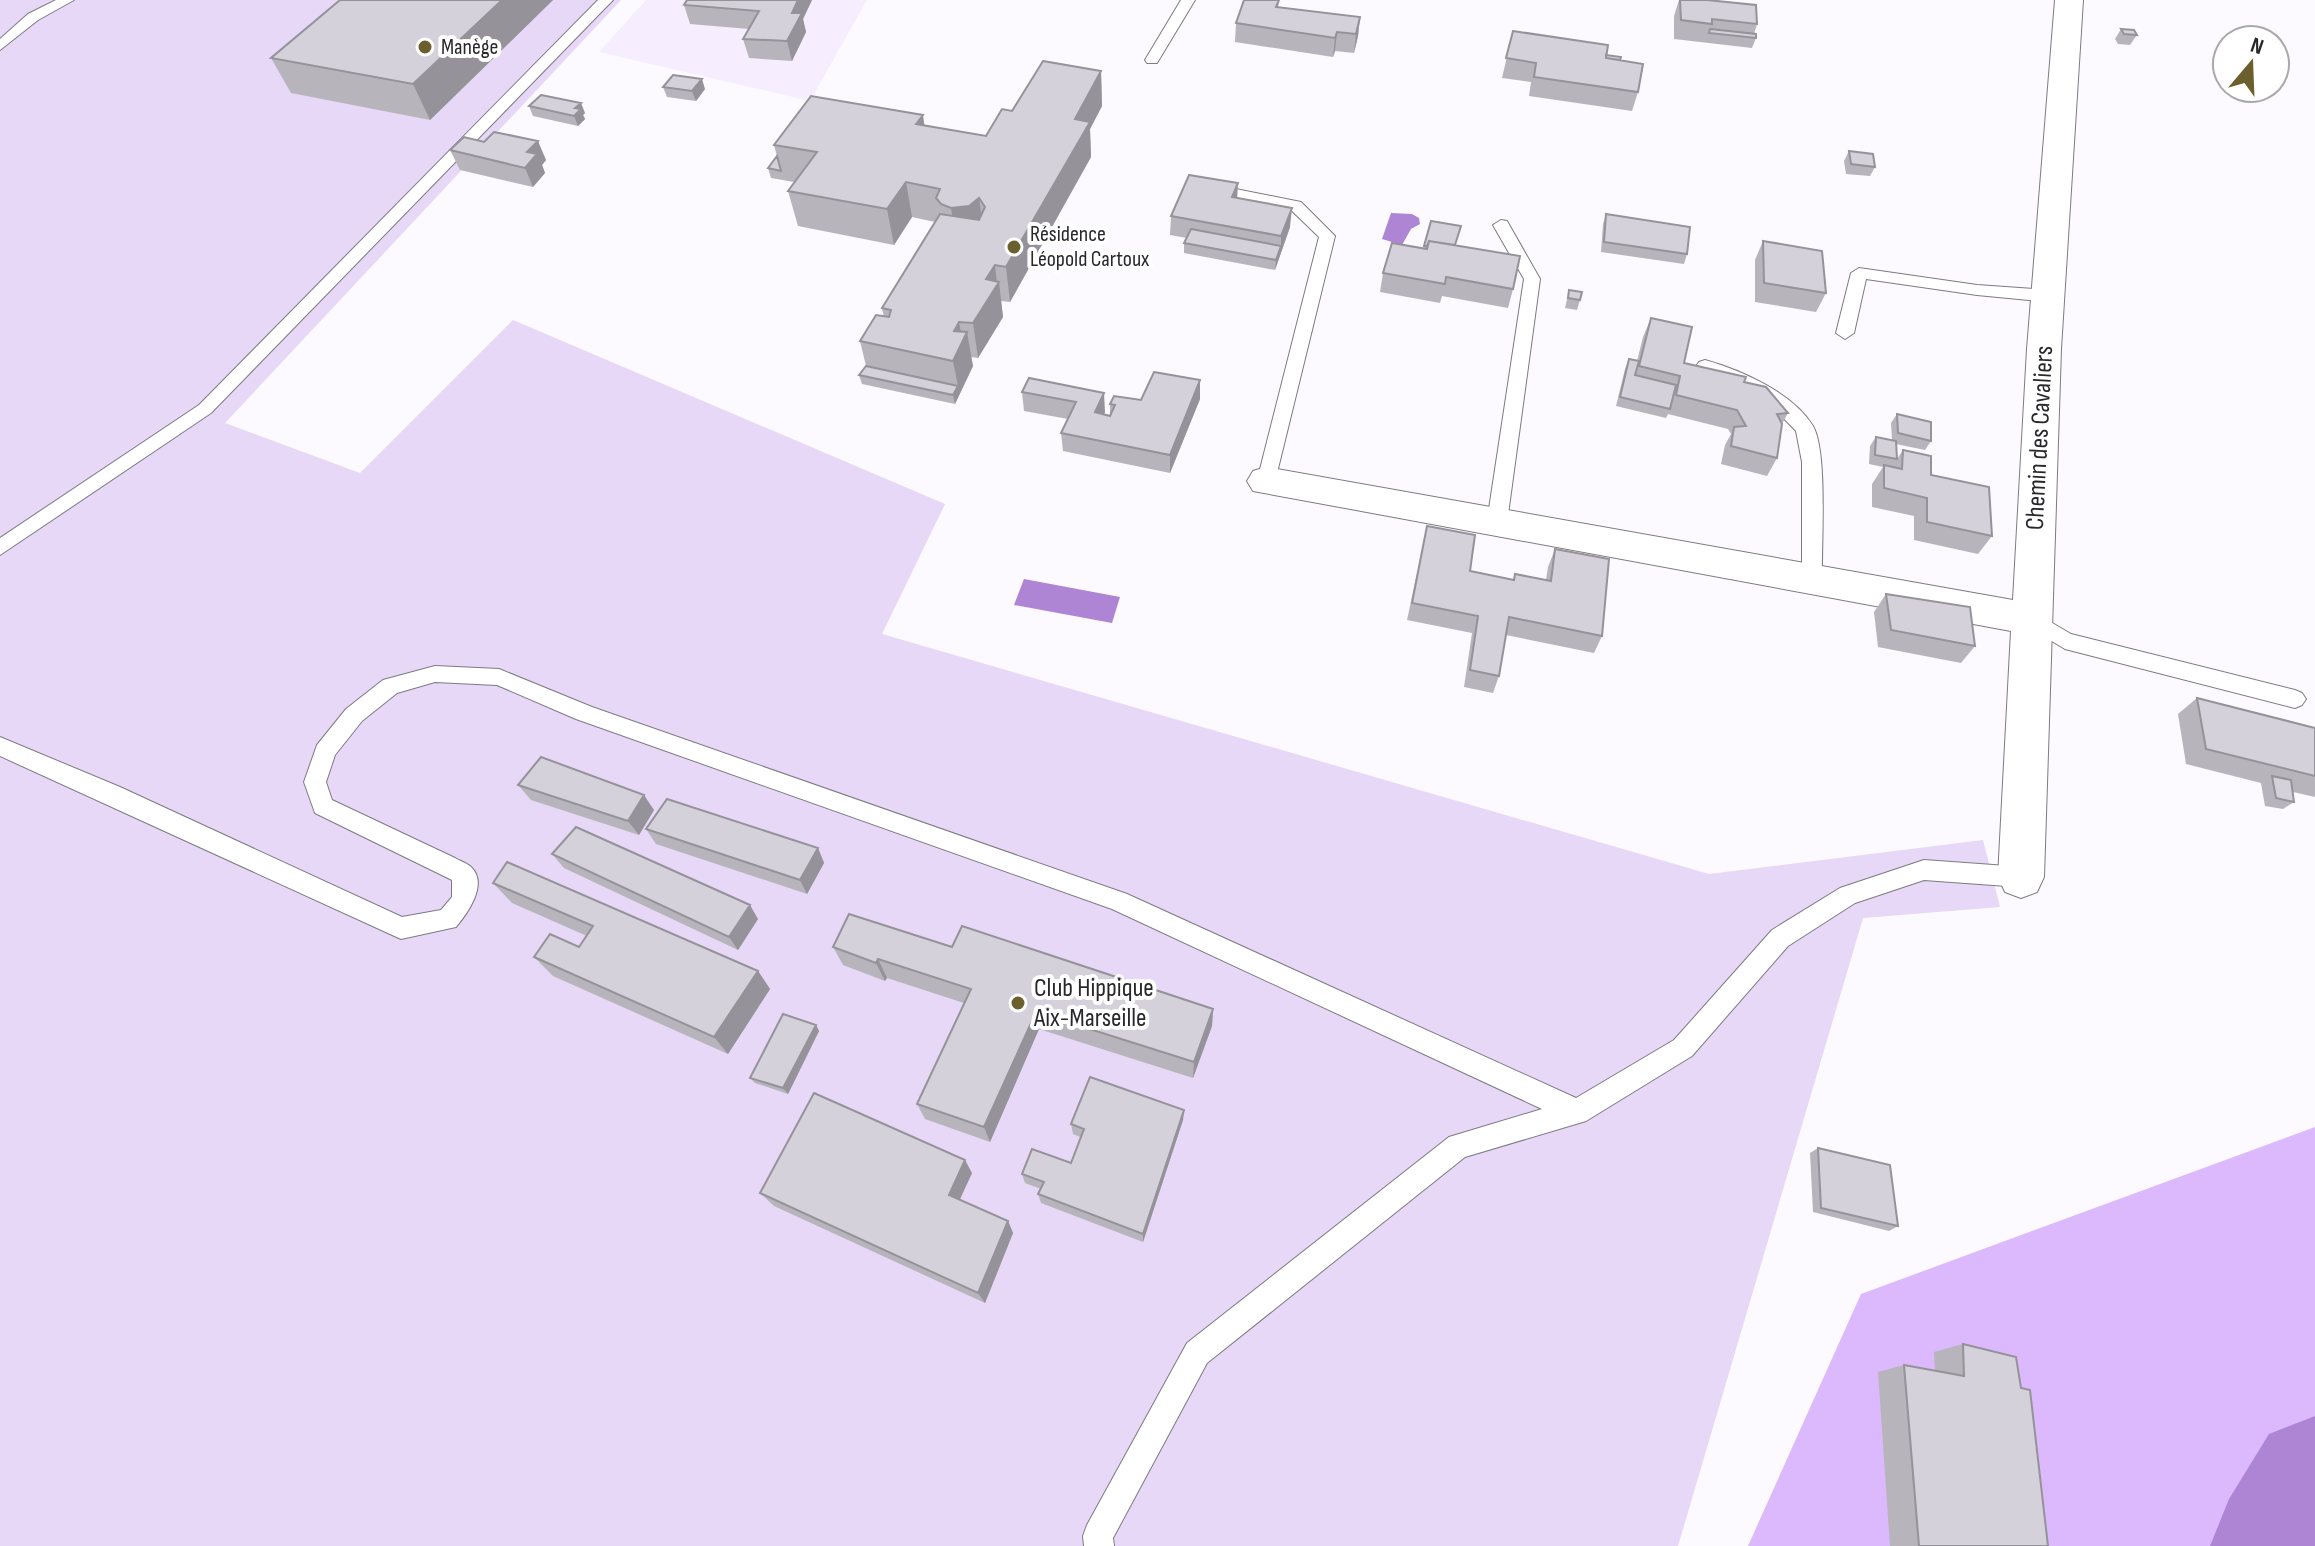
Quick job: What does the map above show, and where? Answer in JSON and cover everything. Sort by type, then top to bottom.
[{"type":"street","name":"Chemin des Cavaliers","points":[[2021,877],[2048,296],[2069,0]]},
{"type":"street","points":[[1266,481],[2032,619]]},
{"type":"lane","points":[[0,46],[33,17],[67,0]]},
{"type":"lane","points":[[0,548],[205,409],[606,0]]},
{"type":"lane","points":[[1152,60],[1188,0]]},
{"type":"lane","points":[[1206,188],[1295,205],[1327,236],[1266,481]]},
{"type":"lane","points":[[1497,522],[1532,279],[1501,225]]},
{"type":"lane","points":[[1845,333],[1859,273],[1977,290],[2048,296]]},
{"type":"lane","points":[[1705,366],[1769,393],[1805,429],[1811,462],[1812,579]]},
{"type":"lane","points":[[2032,619],[2065,641],[2295,699]]},
{"type":"lane","points":[[0,746],[112,794],[401,928],[448,919],[464,900],[464,875],[432,855],[345,820],[323,806],[315,782],[325,751],[354,715],[390,686],[435,674],[499,677],[584,713],[1119,901],[1577,1112]]},
{"type":"lane","points":[[1099,1546],[1098,1536],[1197,1353],[1458,1146],[1577,1112],[1683,1048],[1780,938],[1848,895],[1924,870],[2021,877]]},
{"type":"shaded area","points":[[0,0],[621,0],[225,423],[360,473],[513,320],[945,504],[882,634],[1709,874],[1983,840],[2000,907],[1863,918],[1678,1546],[0,1546]]},
{"type":"shaded area","points":[[646,0],[867,0],[810,101],[599,52]]},
{"type":"shaded area","points":[[1391,213],[1412,214],[1419,218],[1420,224],[1411,229],[1402,245],[1382,239]]},
{"type":"shaded area","points":[[1024,579],[1120,597],[1112,623],[1014,605]]},
{"type":"shaded area","points":[[2315,1127],[2315,1546],[1748,1546],[1861,1294]]},
{"type":"building","points":[[340,0],[502,0],[413,84],[271,58]]},
{"type":"building","points":[[687,0],[798,0],[792,13],[802,13],[787,41],[743,39],[759,11],[684,5]]},
{"type":"building","points":[[1244,0],[1279,0],[1276,7],[1360,17],[1356,34],[1337,32],[1335,38],[1236,23]]},
{"type":"building","points":[[1680,0],[1756,5],[1757,24],[1712,19],[1712,24],[1681,20]]},
{"type":"building","points":[[1710,29],[1756,34],[1756,38],[1709,33]]},
{"type":"building","points":[[2121,29],[2134,30],[2137,35],[2124,34]]},
{"type":"building","points":[[1513,31],[1608,45],[1606,58],[1643,64],[1638,92],[1534,77],[1536,63],[1506,58]]},
{"type":"building","points":[[1606,55],[1621,57],[1620,60],[1606,58]]},
{"type":"building","name":"Résidence Léopold Cartoux","points":[[1043,61],[1101,71],[1075,119],[1090,122],[1006,267],[995,265],[986,279],[999,282],[973,323],[959,322],[954,331],[967,332],[953,361],[860,341],[876,315],[889,317],[891,310],[882,308],[940,214],[979,220],[985,207],[979,198],[969,206],[951,208],[936,198],[940,189],[906,182],[887,209],[788,191],[817,152],[774,145],[811,96],[923,115],[916,124],[986,136],[1002,109],[1012,111]]},
{"type":"building","points":[[673,75],[702,79],[692,91],[663,87]]},
{"type":"building","points":[[541,95],[581,103],[575,108],[581,109],[574,116],[529,106]]},
{"type":"building","points":[[494,132],[538,141],[527,152],[537,154],[525,168],[450,150],[464,137],[484,142]]},
{"type":"building","points":[[1849,151],[1873,154],[1875,167],[1851,164]]},
{"type":"building","points":[[777,156],[781,171],[768,168]]},
{"type":"building","points":[[1189,175],[1238,183],[1232,197],[1292,208],[1281,236],[1171,216]]},
{"type":"building","points":[[1606,214],[1690,227],[1687,254],[1604,242]]},
{"type":"building","points":[[1431,221],[1461,226],[1455,245],[1429,241],[1424,246]]},
{"type":"building","points":[[1191,229],[1281,246],[1276,260],[1184,243]]},
{"type":"building","points":[[1429,241],[1520,256],[1513,289],[1446,277],[1445,284],[1383,273],[1392,243],[1427,249]]},
{"type":"building","points":[[1763,241],[1822,251],[1826,293],[1764,283]]},
{"type":"building","points":[[1569,290],[1582,292],[1580,300],[1568,298]]},
{"type":"building","points":[[1651,318],[1692,327],[1684,363],[1746,377],[1744,382],[1766,387],[1788,413],[1777,414],[1782,424],[1777,458],[1731,446],[1734,427],[1746,426],[1737,410],[1676,395],[1680,376],[1639,366]]},
{"type":"building","points":[[1629,359],[1639,361],[1635,375],[1676,385],[1670,409],[1620,397]]},
{"type":"building","points":[[866,366],[958,386],[953,395],[859,375]]},
{"type":"building","points":[[1154,372],[1200,380],[1170,455],[1061,433],[1076,402],[1022,392],[1029,378],[1104,393],[1095,412],[1110,416],[1115,405],[1110,404],[1114,396],[1141,400]]},
{"type":"building","points":[[1897,414],[1931,422],[1931,441],[1898,433]]},
{"type":"building","points":[[1876,437],[1896,441],[1897,459],[1875,455]]},
{"type":"building","points":[[1903,450],[1931,456],[1931,475],[1989,487],[1992,536],[1927,522],[1927,498],[1884,488],[1884,465],[1902,469]]},
{"type":"building","points":[[1427,526],[1475,535],[1470,571],[1514,580],[1515,574],[1551,581],[1555,549],[1609,559],[1602,636],[1509,617],[1499,676],[1470,670],[1478,616],[1412,603]]},
{"type":"building","points":[[1886,594],[1970,607],[1975,646],[1891,630]]},
{"type":"building","points":[[2197,698],[2315,728],[2315,776],[2206,749]]},
{"type":"building","points":[[541,757],[644,795],[628,821],[518,785]]},
{"type":"building","points":[[2272,776],[2291,780],[2294,802],[2276,798]]},
{"type":"building","points":[[667,799],[818,848],[800,880],[646,829]]},
{"type":"building","points":[[576,827],[750,905],[729,937],[552,854]]},
{"type":"building","points":[[507,862],[758,971],[714,1037],[534,957],[550,934],[579,947],[593,926],[493,883]]},
{"type":"building","points":[[849,914],[952,947],[962,926],[1213,1009],[1194,1062],[1036,1012],[984,1127],[917,1104],[971,989],[878,959],[876,963],[833,947]]},
{"type":"building","points":[[783,1014],[816,1025],[783,1088],[750,1078]]},
{"type":"building","points":[[1090,1077],[1184,1110],[1143,1234],[1038,1194],[1044,1182],[1022,1174],[1032,1149],[1071,1163],[1084,1129],[1071,1124]]},
{"type":"building","points":[[814,1093],[965,1160],[949,1195],[1008,1221],[978,1293],[760,1193]]},
{"type":"building","points":[[1818,1148],[1890,1165],[1898,1226],[1821,1208]]},
{"type":"building","points":[[1963,1344],[2016,1357],[2021,1388],[2030,1390],[2048,1546],[1919,1546],[1904,1365],[1964,1376]]},
{"type":"waterway","points":[[2276,1546],[2315,1480]]},
{"type":"place","name":"Manège","points":[[425,47]]},
{"type":"place","name":"Résidence Léopold Cartoux","points":[[1014,247]]},
{"type":"place","name":"Club Hippique Aix-Marseille","points":[[1018,1003]]}]
